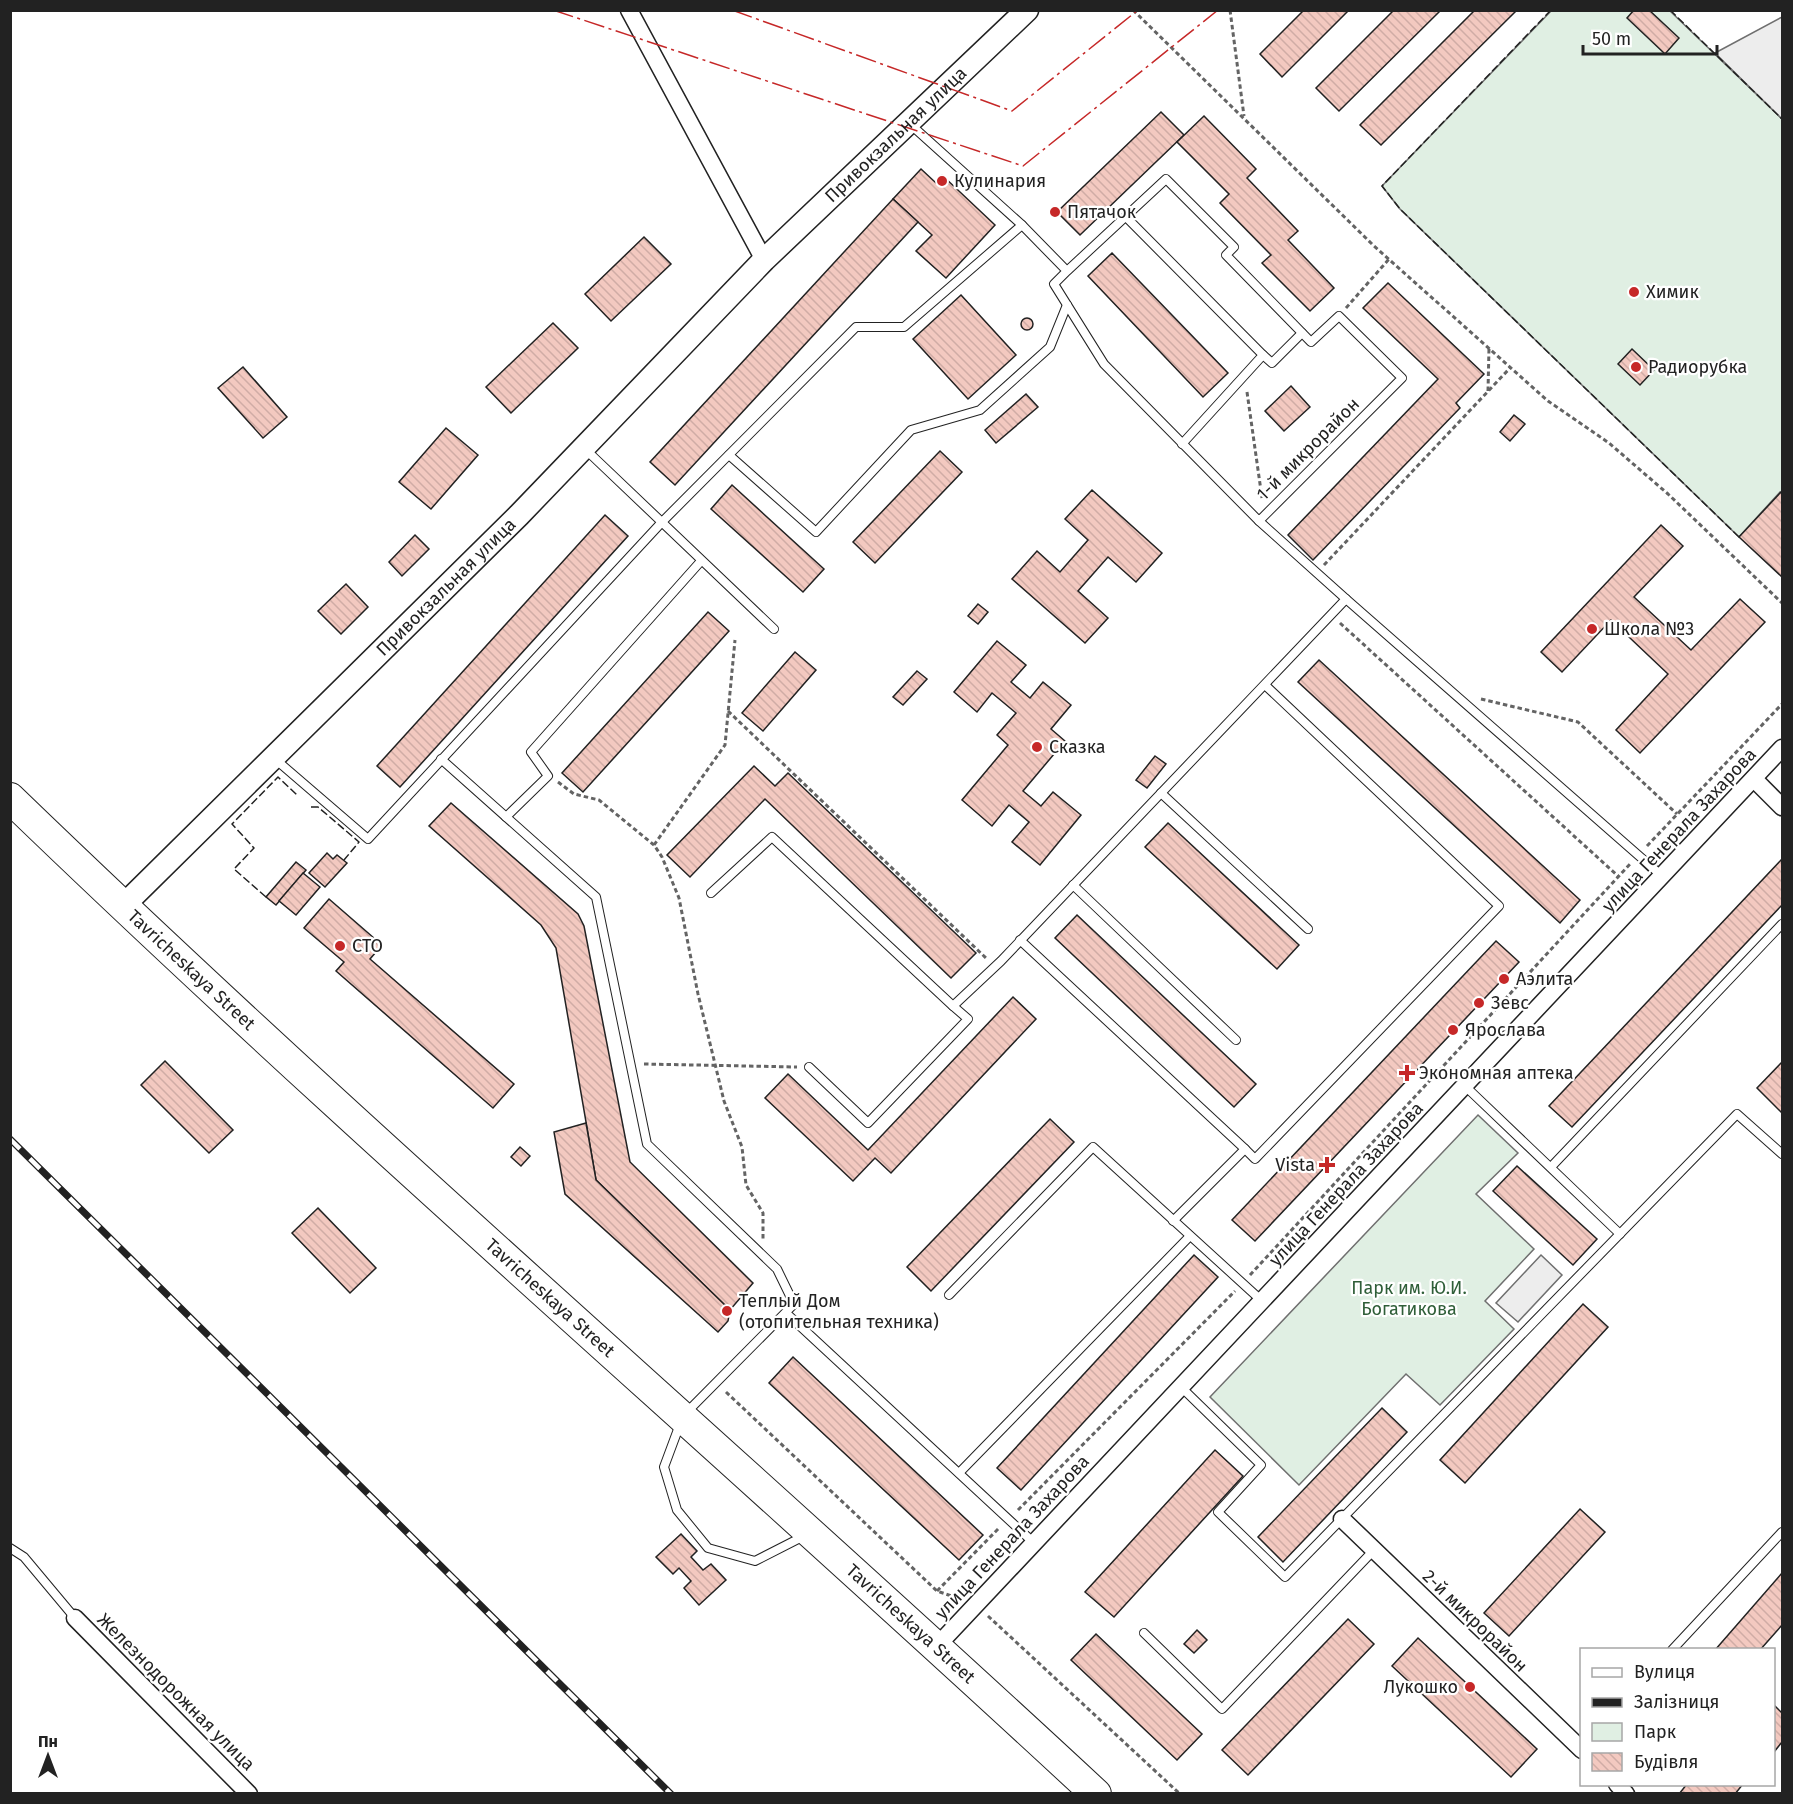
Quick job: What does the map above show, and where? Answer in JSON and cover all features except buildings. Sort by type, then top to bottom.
[{"type":"highway","name":"Tavricheskaya Street","points":[[10,798],[397,1161],[682,1416],[808,1533],[937,1646],[1096,1794]]},
{"type":"main road","name":"Привокзальная улица","points":[[123,906],[275,759],[584,448],[764,260],[1027,10]]},
{"type":"street","points":[[629,10],[764,260]]},
{"type":"street","name":"улица Генерала Захарова","points":[[937,1646],[1782,748]]},
{"type":"street","points":[[1754,778],[1782,807]]},
{"type":"street","name":"2-й микрорайон","points":[[1342,1519],[1580,1747]]},
{"type":"street","name":"Железнодорожная улица","points":[[75,1618],[249,1794]]},
{"type":"lane","points":[[909,123],[1022,225],[1067,271],[1127,218],[1166,179],[1234,247],[1226,255],[1311,342],[1339,316]]},
{"type":"lane","points":[[1127,218],[1272,363],[1302,333]]},
{"type":"lane","points":[[275,759],[368,839],[662,522],[856,327],[903,327],[1022,225]]},
{"type":"lane","name":"1-й микрорайон","points":[[1067,271],[1054,284],[1104,364],[1182,444],[1262,519],[1402,378],[1339,316]]},
{"type":"lane","points":[[729,455],[816,532],[910,430],[980,410],[1050,346],[1067,305]]},
{"type":"lane","points":[[1182,444],[1263,355]]},
{"type":"lane","points":[[584,448],[774,629]]},
{"type":"lane","points":[[1262,519],[1346,599],[1662,877]]},
{"type":"lane","points":[[506,817],[549,776],[531,752],[701,561]]},
{"type":"lane","points":[[953,1006],[995,966],[1346,599]]},
{"type":"lane","points":[[1020,940],[1255,1159],[1498,906],[1265,684]]},
{"type":"lane","points":[[441,759],[596,897],[647,1144],[777,1269],[794,1304],[682,1416],[664,1467],[677,1510],[708,1548],[754,1561],[808,1533]]},
{"type":"lane","points":[[1161,793],[1308,929]]},
{"type":"lane","points":[[711,893],[772,837],[968,1019],[868,1123],[809,1067]]},
{"type":"lane","points":[[1073,885],[1236,1040]]},
{"type":"lane","points":[[1551,1167],[1782,924]]},
{"type":"lane","points":[[1465,1086],[1620,1234]]},
{"type":"lane","points":[[1181,1387],[1261,1466],[1218,1512],[1285,1577],[1737,1114],[1782,1154]]},
{"type":"lane","points":[[949,1295],[1093,1147],[1262,1301]]},
{"type":"lane","points":[[1173,1221],[1245,1149]]},
{"type":"lane","points":[[959,1473],[1190,1236]]},
{"type":"lane","points":[[786,1313],[1034,1543]]},
{"type":"lane","points":[[1674,1648],[1782,1532]]},
{"type":"lane","points":[[10,1548],[24,1557],[75,1618]]},
{"type":"lane","points":[[1144,1633],[1222,1708],[1374,1550]]},
{"type":"path","points":[[1133,10],[1389,259],[1548,401],[1609,443],[1782,603]]},
{"type":"path","points":[[1230,10],[1244,117]]},
{"type":"path","points":[[1339,316],[1389,259]]},
{"type":"path","points":[[1488,392],[1489,348]]},
{"type":"path","points":[[1317,573],[1510,368]]},
{"type":"path","points":[[1244,375],[1262,519]]},
{"type":"path","points":[[1331,615],[1618,876]]},
{"type":"path","points":[[654,845],[725,745],[735,640]]},
{"type":"path","points":[[1452,692],[1578,722],[1677,814]]},
{"type":"path","points":[[937,1591],[1242,1284],[1618,876],[1782,704]]},
{"type":"path","points":[[728,711],[995,966]]},
{"type":"path","points":[[549,776],[574,794],[599,800],[654,845],[662,857],[679,898],[715,1066],[724,1101],[742,1147],[746,1185],[763,1213],[764,1256]]},
{"type":"path","points":[[631,1064],[809,1067]]},
{"type":"path","points":[[716,1383],[937,1591],[976,1604],[1180,1794]]},
{"type":"green space","name":"Химик","points":[[1551,11],[1670,11],[1782,119],[1782,494],[1780,492],[1739,537],[1400,209],[1382,186]]},
{"type":"green space","name":"Парк им. Ю.И. Богатикова","points":[[1478,1115],[1518,1153],[1476,1194],[1534,1249],[1485,1301],[1514,1329],[1440,1405],[1406,1374],[1299,1485],[1210,1397]]},
{"type":"shaded area","points":[[1782,17],[1782,119],[1715,53]]},
{"type":"shaded area","points":[[1541,1255],[1562,1275],[1518,1322],[1496,1303]]},
{"type":"railway","points":[[10,1139],[671,1794]]},
{"type":"fence","points":[[1551,10],[1382,186],[1400,209],[1739,537]]},
{"type":"fence","points":[[1670,10],[1782,119]]},
{"type":"fence","points":[[266,897],[234,869],[254,848],[232,824],[278,777],[297,795]]},
{"type":"fence","points":[[311,807],[318,807],[359,842],[344,860]]},
{"type":"power","points":[[553,10],[1023,166],[1218,10]]},
{"type":"power","points":[[732,10],[1012,111],[1138,10]]},
{"type":"place","name":"Кулинария","points":[[942,181]]},
{"type":"place","name":"Пятачок","points":[[1055,212]]},
{"type":"place","name":"Химик","points":[[1634,292]]},
{"type":"place","name":"Радиорубка","points":[[1636,367]]},
{"type":"place","name":"Школа №3","points":[[1592,629]]},
{"type":"place","name":"Сказка","points":[[1037,747]]},
{"type":"place","name":"СТО","points":[[340,946]]},
{"type":"place","name":"Аэлита","points":[[1504,979]]},
{"type":"place","name":"Зевс","points":[[1479,1003]]},
{"type":"place","name":"Ярослава","points":[[1453,1030]]},
{"type":"place","name":"Экономная аптека","points":[[1407,1073]]},
{"type":"place","name":"Vista","points":[[1327,1165]]},
{"type":"place","name":"Теплый Дом (отопительная техника)","points":[[727,1311]]},
{"type":"place","name":"Лукошко","points":[[1470,1687]]}]
